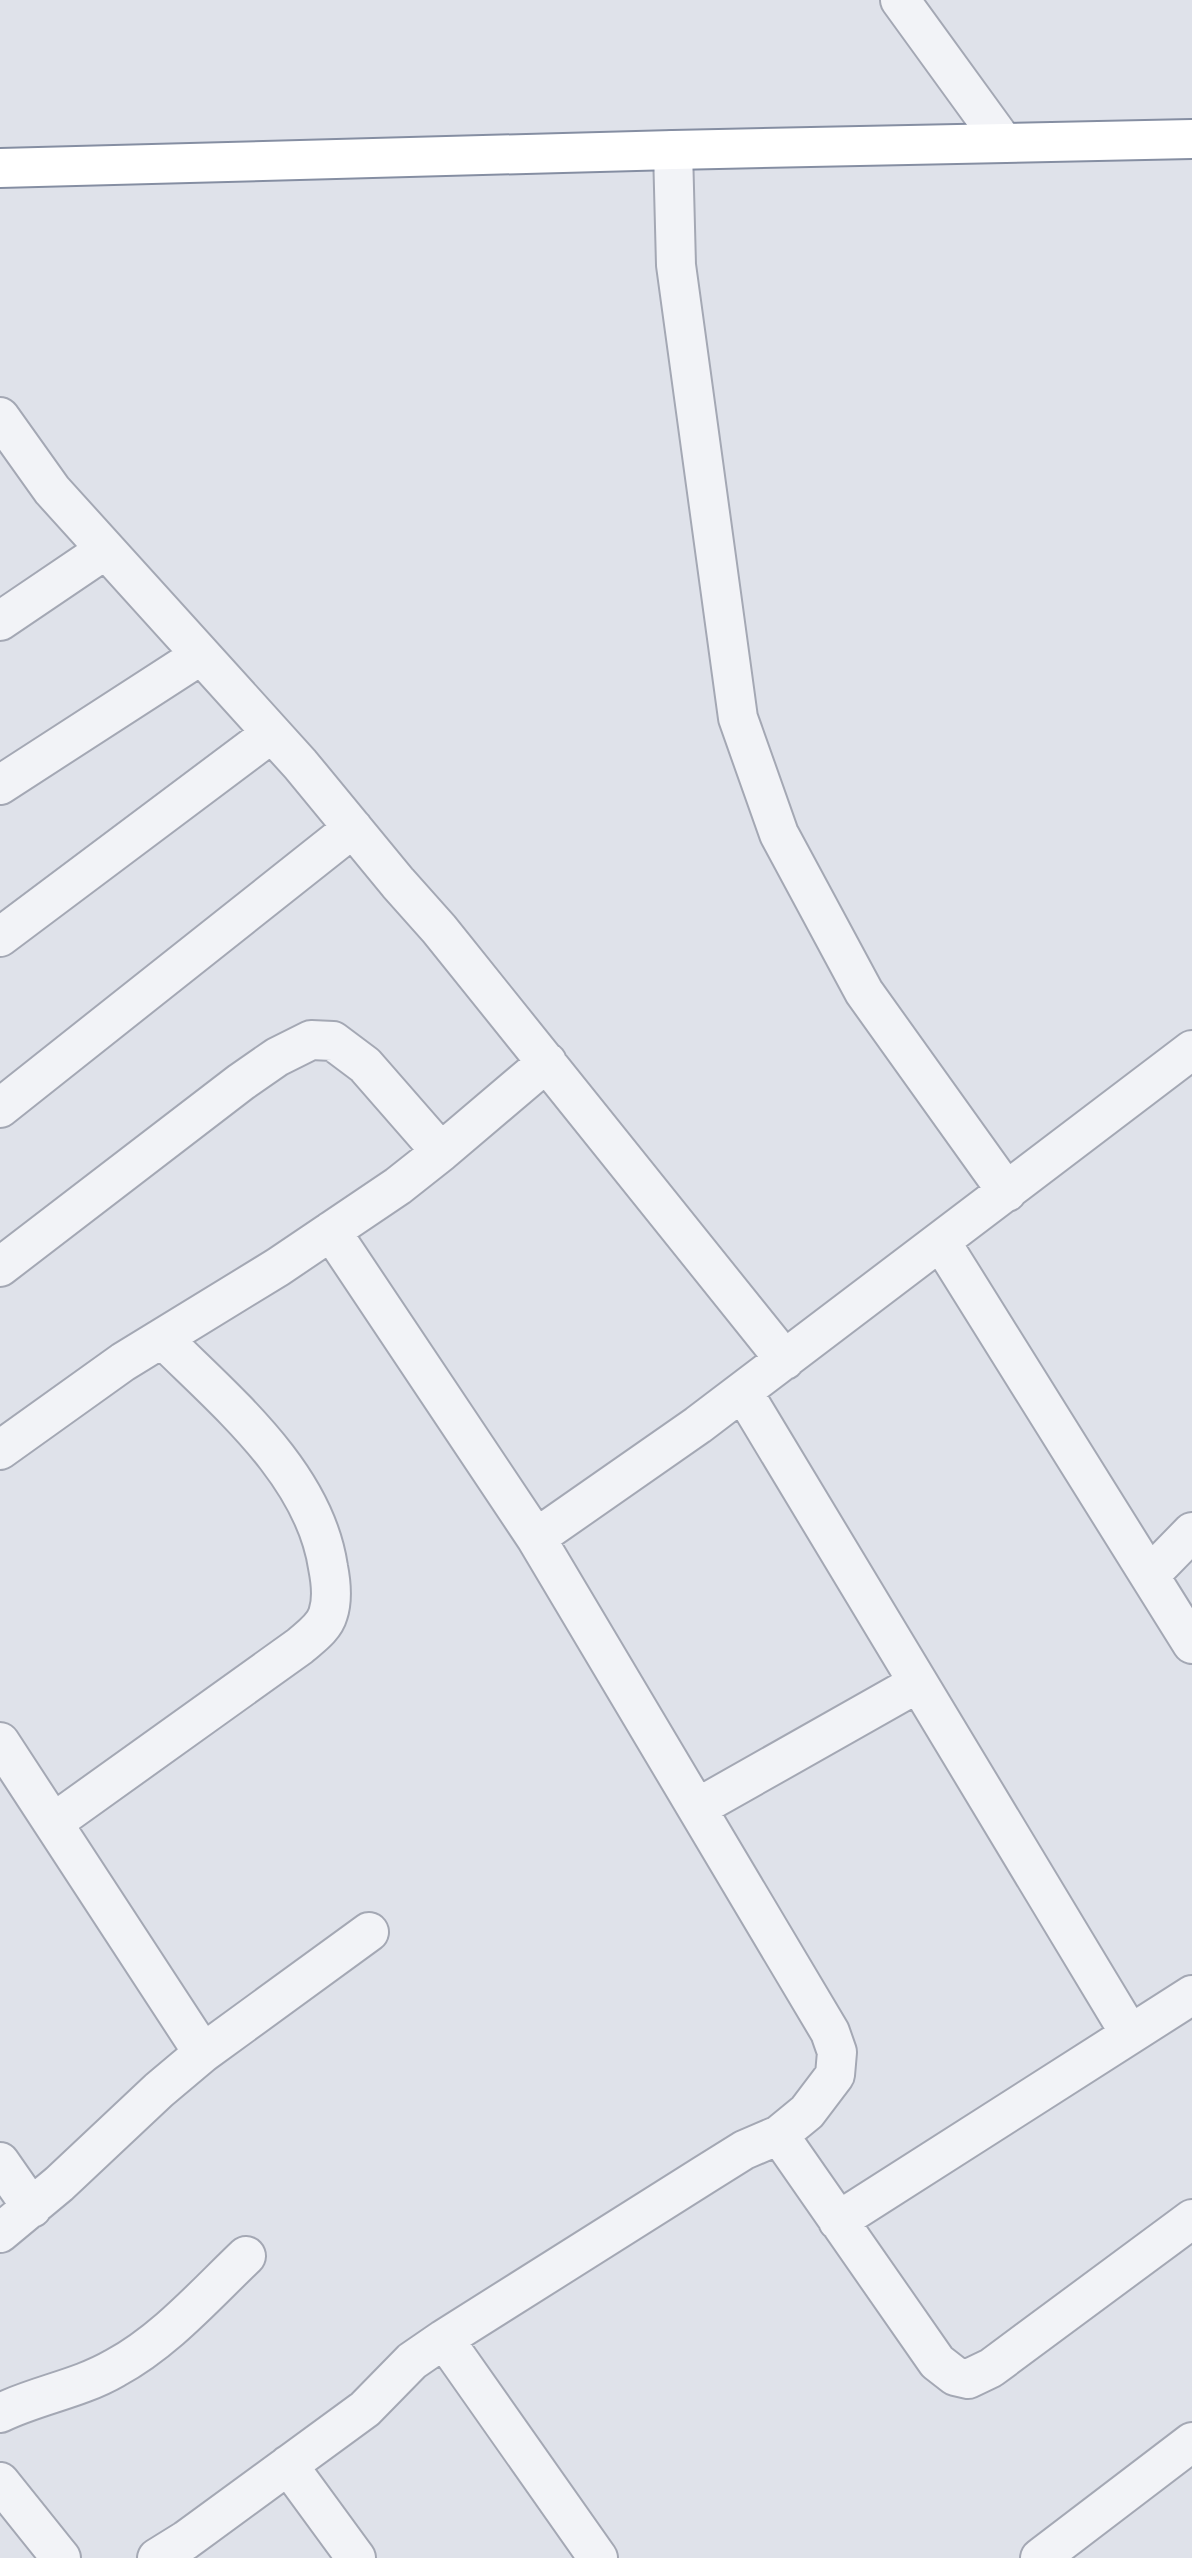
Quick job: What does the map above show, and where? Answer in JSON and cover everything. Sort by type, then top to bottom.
[{"type":"highway","points":[[0,169],[673,149],[1192,139]]},
{"type":"street","points":[[901,0],[1003,142]]},
{"type":"street","points":[[673,149],[676,265],[738,718],[779,834],[864,992],[1007,1192]]},
{"type":"street","points":[[4,432],[51,490],[272,733],[439,929],[785,1360]]},
{"type":"street","points":[[0,621],[105,550]]},
{"type":"street","points":[[0,785],[201,654]]},
{"type":"street","points":[[0,937],[272,733]]},
{"type":"street","points":[[0,1108],[353,828]]},
{"type":"street","points":[[0,1267],[241,1083],[277,1057],[311,1040],[332,1041],[365,1065],[441,1152]]},
{"type":"street","points":[[536,1538],[743,1392],[1192,1051]]},
{"type":"street","points":[[0,1450],[123,1362],[254,1282],[398,1186],[547,1062]]},
{"type":"street","points":[[157,2558],[186,2540],[365,2409],[412,2361],[444,2339],[744,2150],[779,2135],[807,2112],[835,2075],[837,2052],[830,2032],[536,1538],[331,1231]]},
{"type":"street","points":[[941,1242],[1192,1644]]},
{"type":"street","points":[[54,1823],[300,1646],[317,1632],[328,1615],[331,1585],[326,1548],[294,1480],[256,1432],[162,1338]]},
{"type":"street","points":[[743,1392],[1130,2034]]},
{"type":"street","points":[[1150,1575],[1192,1532]]},
{"type":"street","points":[[697,1808],[918,1683]]},
{"type":"street","points":[[0,1741],[203,2053]]},
{"type":"street","points":[[0,2233],[32,2208],[159,2090],[203,2053],[369,1932]]},
{"type":"street","points":[[838,2221],[1192,1995]]},
{"type":"street","points":[[779,2135],[937,2362],[955,2376],[968,2379],[991,2368],[1192,2219]]},
{"type":"street","points":[[0,2162],[32,2208]]},
{"type":"street","points":[[0,2413],[91,2381],[136,2356],[170,2329],[246,2256]]},
{"type":"street","points":[[444,2339],[598,2558]]},
{"type":"street","points":[[1040,2558],[1192,2442]]},
{"type":"street","points":[[288,2465],[356,2558]]},
{"type":"street","points":[[0,2482],[61,2558]]}]
